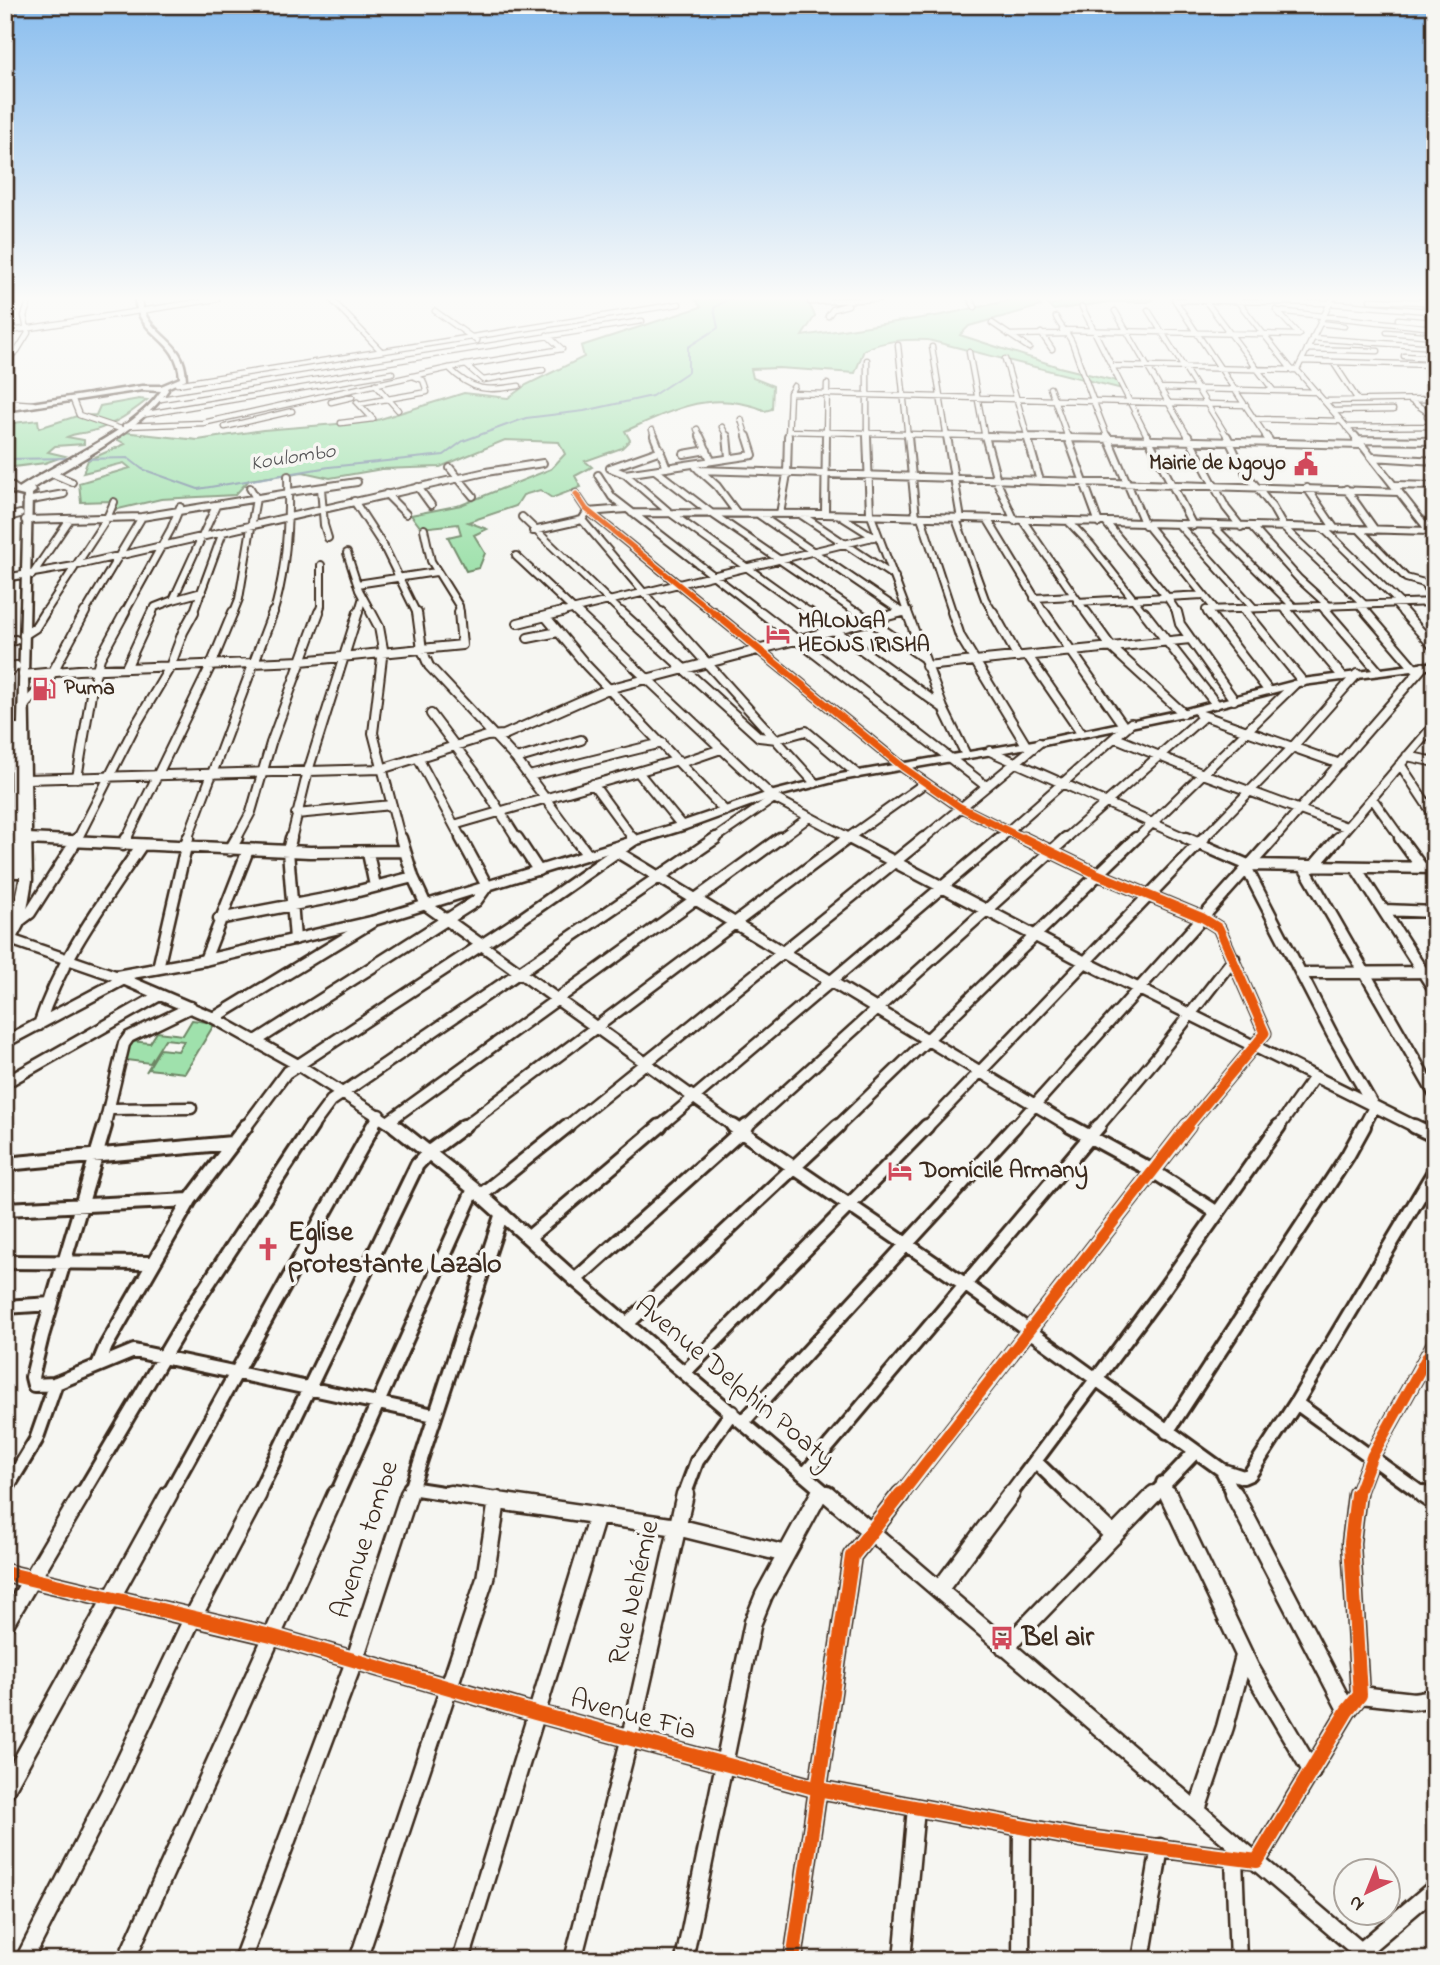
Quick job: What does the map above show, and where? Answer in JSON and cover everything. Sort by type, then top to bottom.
[{"type":"street","points":[[5,409],[126,391]]},
{"type":"street","points":[[23,493],[141,415],[161,399],[165,391]]},
{"type":"street","points":[[161,399],[208,391]]},
{"type":"street","points":[[257,391],[274,416]]},
{"type":"street","points":[[141,415],[287,391]]},
{"type":"street","points":[[73,400],[79,415],[123,427],[190,425],[270,410],[347,391],[373,419],[341,424]]},
{"type":"street","points":[[381,391],[398,410]]},
{"type":"street","points":[[359,404],[427,391]]},
{"type":"street","points":[[825,514],[828,391]]},
{"type":"street","points":[[865,391],[870,515],[875,536],[895,578],[905,612],[943,708],[966,755]]},
{"type":"street","points":[[902,391],[918,517],[954,622],[973,661],[1032,744]]},
{"type":"street","points":[[941,391],[959,519],[985,599],[1018,657]]},
{"type":"street","points":[[976,391],[1005,505],[1112,648],[1187,712],[1340,764]]},
{"type":"street","points":[[1014,391],[1040,481]]},
{"type":"street","points":[[1051,391],[1103,524],[1167,597],[1178,612],[1181,624],[1190,639],[1234,699]]},
{"type":"street","points":[[1088,391],[1146,525],[1215,609]]},
{"type":"street","points":[[1124,391],[1193,526]]},
{"type":"street","points":[[1162,391],[1226,508],[1241,527]]},
{"type":"street","points":[[1199,391],[1231,442],[1239,461],[1246,469],[1245,472],[1284,528],[1424,666]]},
{"type":"street","points":[[1236,391],[1271,443]]},
{"type":"street","points":[[1288,391],[1317,392],[1373,457],[1435,538]]},
{"type":"street","points":[[1353,391],[1392,428]]},
{"type":"street","points":[[779,514],[787,474],[790,393],[1246,405]]},
{"type":"street","points":[[212,404],[227,429],[352,397]]},
{"type":"street","points":[[1409,399],[1432,415],[1427,416],[1435,424]]},
{"type":"street","points":[[1325,401],[1435,399]]},
{"type":"street","points":[[5,402],[33,404]]},
{"type":"street","points":[[153,432],[174,410]]},
{"type":"street","points":[[1334,411],[1393,410]]},
{"type":"street","points":[[625,474],[754,454],[741,419]]},
{"type":"street","points":[[1255,419],[1340,421]]},
{"type":"street","points":[[1346,427],[1392,428],[1435,424]]},
{"type":"street","points":[[722,427],[729,440],[729,457]]},
{"type":"street","points":[[697,429],[711,460]]},
{"type":"street","points":[[652,430],[667,468]]},
{"type":"street","points":[[788,431],[1191,442],[1435,441]]},
{"type":"street","points":[[661,450],[610,468],[625,474],[669,512],[943,708]]},
{"type":"street","points":[[684,454],[707,450]]},
{"type":"street","points":[[1373,457],[1435,461]]},
{"type":"street","points":[[482,463],[486,472]]},
{"type":"street","points":[[19,577],[486,472],[543,463]]},
{"type":"street","points":[[694,464],[717,486],[737,513]]},
{"type":"street","points":[[450,468],[473,496]]},
{"type":"street","points":[[656,470],[712,513],[925,662],[973,661],[1190,639]]},
{"type":"street","points":[[699,470],[1399,492]]},
{"type":"street","points":[[51,474],[72,482]]},
{"type":"street","points":[[598,475],[611,497],[986,786]]},
{"type":"street","points":[[158,968],[184,848],[210,774],[272,619],[284,575],[283,554],[289,516],[288,476]]},
{"type":"street","points":[[5,524],[12,516],[70,519],[142,517],[356,480],[358,500],[417,612],[422,650],[429,666],[516,759],[587,854]]},
{"type":"street","points":[[5,482],[23,493]]},
{"type":"street","points":[[1395,485],[1435,486]]},
{"type":"street","points":[[418,487],[431,505]]},
{"type":"street","points":[[123,845],[211,665],[239,599],[256,498],[250,488]]},
{"type":"street","points":[[321,488],[324,525],[328,538]]},
{"type":"street","points":[[1307,488],[1335,529]]},
{"type":"street","points":[[1346,489],[1375,530]]},
{"type":"street","points":[[8,932],[24,891],[27,839],[23,707],[15,639],[23,493]]},
{"type":"street","points":[[5,496],[23,493],[64,494]]},
{"type":"street","points":[[386,494],[405,514]]},
{"type":"street","points":[[576,494],[590,511],[904,768],[960,807],[1097,874],[1203,918],[1219,928],[1265,1033],[1151,1171],[1029,1333],[852,1556],[793,1960]]},
{"type":"street","points":[[15,639],[35,628],[107,518],[114,502]]},
{"type":"street","points":[[173,600],[216,506]]},
{"type":"street","points":[[77,778],[97,670],[103,652],[180,510]]},
{"type":"street","points":[[582,520],[584,513],[590,511],[629,511],[838,514],[1103,524],[1430,531]]},
{"type":"street","points":[[758,513],[905,612]]},
{"type":"street","points":[[800,514],[895,578]]},
{"type":"street","points":[[838,514],[875,536]]},
{"type":"street","points":[[23,707],[35,699],[53,671],[78,623],[142,517]]},
{"type":"street","points":[[522,517],[533,531],[609,602],[759,737],[768,740],[802,731],[809,732],[856,774]]},
{"type":"street","points":[[19,577],[70,519]]},
{"type":"street","points":[[533,531],[582,520]]},
{"type":"street","points":[[582,520],[644,594],[815,783]]},
{"type":"street","points":[[988,520],[1004,554],[1070,652],[1127,724]]},
{"type":"street","points":[[1069,522],[1216,704]]},
{"type":"street","points":[[1179,525],[1254,608]]},
{"type":"street","points":[[1213,526],[1294,607]]},
{"type":"street","points":[[1252,527],[1326,607],[1378,671]]},
{"type":"street","points":[[5,674],[19,670],[97,670],[301,660],[463,644],[459,606],[436,572],[428,554],[424,529]]},
{"type":"street","points":[[1324,529],[1399,605],[1435,648]]},
{"type":"street","points":[[1268,691],[1206,610],[1434,602],[1424,583],[1406,578],[1359,529]]},
{"type":"street","points":[[8,932],[30,913],[76,841],[170,667],[202,592],[223,532]]},
{"type":"street","points":[[518,623],[750,569],[875,536]]},
{"type":"street","points":[[347,553],[357,584],[380,627],[382,654],[372,724],[381,769],[405,851],[426,905],[792,1168],[964,1283],[1095,1381],[1222,1470],[1243,1478],[1250,1474],[1296,1403],[1435,1170]]},
{"type":"street","points":[[516,556],[772,796],[1034,936],[1435,1136]]},
{"type":"street","points":[[230,850],[251,812],[261,772],[321,606],[321,565]]},
{"type":"street","points":[[357,584],[436,572]]},
{"type":"street","points":[[126,668],[155,607],[202,592]]},
{"type":"street","points":[[1034,598],[1203,595]]},
{"type":"street","points":[[295,939],[288,851],[308,771],[363,597]]},
{"type":"street","points":[[1283,607],[1342,676]]},
{"type":"street","points":[[1243,609],[1298,683]]},
{"type":"street","points":[[26,779],[381,769],[516,730],[608,689],[905,612]]},
{"type":"street","points":[[546,617],[608,689],[725,811]]},
{"type":"street","points":[[528,638],[558,632]]},
{"type":"street","points":[[1028,656],[1081,733]]},
{"type":"street","points":[[99,1363],[152,1263],[190,1200],[286,1073],[481,944],[613,850],[634,840],[815,783],[1032,744],[1187,712],[1298,683],[1424,666]]},
{"type":"street","name":"Rue Nehémie","points":[[573,1960],[630,1737],[677,1527],[697,1461],[988,1157],[1340,764],[1424,666]]},
{"type":"street","points":[[8,932],[16,890],[9,815],[10,749],[19,670]]},
{"type":"street","points":[[685,1372],[1250,792],[1357,674]]},
{"type":"street","points":[[627,1324],[927,1041],[1097,874],[1298,683]]},
{"type":"street","points":[[430,715],[456,746],[538,870]]},
{"type":"street","points":[[575,1280],[988,910],[1105,801],[1204,716]]},
{"type":"street","points":[[528,1237],[1064,783],[1116,738],[1127,724]]},
{"type":"street","points":[[1308,867],[1435,724]]},
{"type":"street","points":[[1116,738],[1203,774],[1346,827]]},
{"type":"street","points":[[516,759],[581,740]]},
{"type":"street","points":[[529,776],[662,743]]},
{"type":"street","points":[[126,1960],[376,1404],[477,1192],[646,1062],[895,862],[1016,762],[1032,744]]},
{"type":"street","points":[[454,825],[721,748]]},
{"type":"street","points":[[990,751],[1199,842],[1247,866],[1435,869]]},
{"type":"street","points":[[1406,756],[1435,762]]},
{"type":"street","points":[[418,758],[487,886]]},
{"type":"street","points":[[1400,764],[1435,817]]},
{"type":"street","points":[[638,772],[682,826]]},
{"type":"street","points":[[24,1960],[117,1778],[193,1617],[233,1545],[385,1234],[410,1177],[429,1152],[925,783]]},
{"type":"street","points":[[593,784],[634,840]]},
{"type":"street","points":[[5,1624],[163,1356],[320,1113],[341,1092],[772,796]]},
{"type":"street","points":[[1372,798],[1422,868]]},
{"type":"street","points":[[296,814],[392,805]]},
{"type":"street","points":[[5,1791],[235,1373],[384,1118],[695,901],[809,817]]},
{"type":"street","points":[[27,839],[230,850],[368,853],[405,851]]},
{"type":"street","points":[[39,1025],[52,984],[65,957],[141,846]]},
{"type":"street","points":[[205,960],[247,850]]},
{"type":"street","points":[[5,1042],[120,977],[373,921],[587,854],[613,850],[1032,1105],[1151,1171],[1216,1212]]},
{"type":"street","points":[[368,853],[375,886]]},
{"type":"street","points":[[1247,866],[1332,1034],[1374,1107]]},
{"type":"street","points":[[1308,867],[1365,974],[1435,1095]]},
{"type":"street","points":[[1356,868],[1435,991]]},
{"type":"street","points":[[219,919],[294,906],[413,877]]},
{"type":"street","points":[[256,1041],[446,920],[480,897],[487,886]]},
{"type":"street","points":[[1384,909],[1435,912]]},
{"type":"street","points":[[214,1018],[373,921]]},
{"type":"street","name":"Avenue Delphin Poaty","points":[[8,932],[214,1018],[384,1118],[502,1213],[575,1280],[1257,1861],[1365,1957]]},
{"type":"street","points":[[804,1475],[1192,1015],[1234,958]]},
{"type":"street","points":[[1301,973],[1435,972]]},
{"type":"street","points":[[5,1083],[160,995]]},
{"type":"street","points":[[191,1007],[125,1041],[110,1109],[51,1304],[32,1382],[37,1388],[57,1383],[125,1352],[163,1356],[307,1390],[434,1415]]},
{"type":"street","points":[[939,1590],[1163,1290],[1314,1077]]},
{"type":"street","points":[[1167,1432],[1348,1155],[1374,1107]]},
{"type":"street","points":[[110,1109],[191,1108]]},
{"type":"street","points":[[5,1164],[232,1143]]},
{"type":"street","points":[[5,1209],[190,1200]]},
{"type":"street","name":"Avenue tombe","points":[[242,1960],[355,1659],[502,1213]]},
{"type":"street","points":[[5,1262],[152,1263]]},
{"type":"street","points":[[5,1307],[51,1304]]},
{"type":"street","points":[[1257,1861],[1347,1711],[1360,1696],[1351,1544],[1358,1488],[1372,1456],[1435,1343]]},
{"type":"street","points":[[5,1491],[12,1470],[41,1435],[57,1383]]},
{"type":"street","points":[[1296,1403],[1435,1503]]},
{"type":"street","points":[[1005,1648],[1195,1452]]},
{"type":"street","points":[[1036,1462],[1114,1536]]},
{"type":"street","points":[[1222,1470],[1347,1711]]},
{"type":"street","points":[[1163,1483],[1244,1656],[1291,1742],[1312,1772]]},
{"type":"street","points":[[411,1488],[677,1527],[786,1554]]},
{"type":"street","points":[[684,1960],[753,1622],[764,1595],[821,1490]]},
{"type":"street","points":[[358,1960],[452,1687],[485,1579],[496,1500]]},
{"type":"street","points":[[461,1960],[597,1516]]},
{"type":"street","name":"Avenue Fia","points":[[5,1573],[271,1636],[535,1713],[818,1789],[1080,1838],[1257,1861]]},
{"type":"street","points":[[1197,1810],[1225,1727],[1244,1656]]},
{"type":"street","points":[[1360,1696],[1414,1701],[1435,1698]]},
{"type":"street","points":[[902,1960],[916,1808]]},
{"type":"street","points":[[1021,1960],[1022,1827]]},
{"type":"street","points":[[1141,1960],[1160,1847]]},
{"type":"street","points":[[1234,1859],[1238,1960]]},
{"type":"street","points":[[1365,1957],[1435,1888]]},
{"type":"green space","points":[[518,391],[773,391],[772,409],[765,411],[724,401],[695,404],[625,431],[630,440],[622,448],[585,461],[592,467],[575,476],[581,487],[552,498],[540,490],[523,495],[516,506],[468,522],[487,529],[474,535],[485,553],[479,568],[466,571],[448,537],[461,534],[458,524],[421,528],[411,515],[461,505],[551,469],[565,454],[559,442],[505,440],[440,467],[382,469],[330,478],[303,472],[249,480],[235,495],[161,499],[110,511],[111,501],[81,502],[79,483],[130,468],[124,463],[83,473],[88,460],[125,444],[115,438],[123,432],[198,440],[263,430],[374,421],[464,393],[508,398]]},
{"type":"green space","points":[[147,400],[112,424],[67,437],[84,440],[84,444],[55,446],[48,452],[65,456],[45,463],[5,468],[5,424],[38,420],[39,428],[77,416],[96,415],[100,406]]},
{"type":"green space","points":[[192,1020],[215,1023],[185,1073],[148,1069],[146,1072],[160,1049],[178,1051],[184,1041],[165,1039],[150,1063],[118,1059],[130,1041],[150,1043],[157,1032],[183,1035]]},
{"type":"waterway","name":"Koulombo","points":[[82,459],[128,458],[142,469],[198,489],[329,467],[444,455],[463,441],[526,418],[584,411],[652,396],[660,391]]},
{"type":"waterway","name":"Koulombo","points":[[5,459],[72,458]]},
{"type":"cycle path","points":[[576,494],[586,509],[904,768],[960,807],[1097,874],[1203,918],[1219,928],[1265,1033],[1151,1170],[1029,1333],[852,1556],[793,1960]]},
{"type":"cycle path","points":[[5,1573],[271,1636],[535,1713],[818,1789],[1080,1838],[1257,1861],[1347,1711],[1360,1695],[1351,1543],[1358,1488],[1372,1456],[1435,1343]]},
{"type":"place","name":"Mairie de Ngoyo","points":[[1306,464]]},
{"type":"place","name":"MALONGA HEONS IRISHA","points":[[778,634]]},
{"type":"place","name":"Puma","points":[[44,689]]},
{"type":"place","name":"Domicile Armany","points":[[900,1171]]},
{"type":"place","name":"Eglise protestante Lazalo","points":[[268,1249]]},
{"type":"place","name":"Bel air","points":[[1002,1638]]}]
